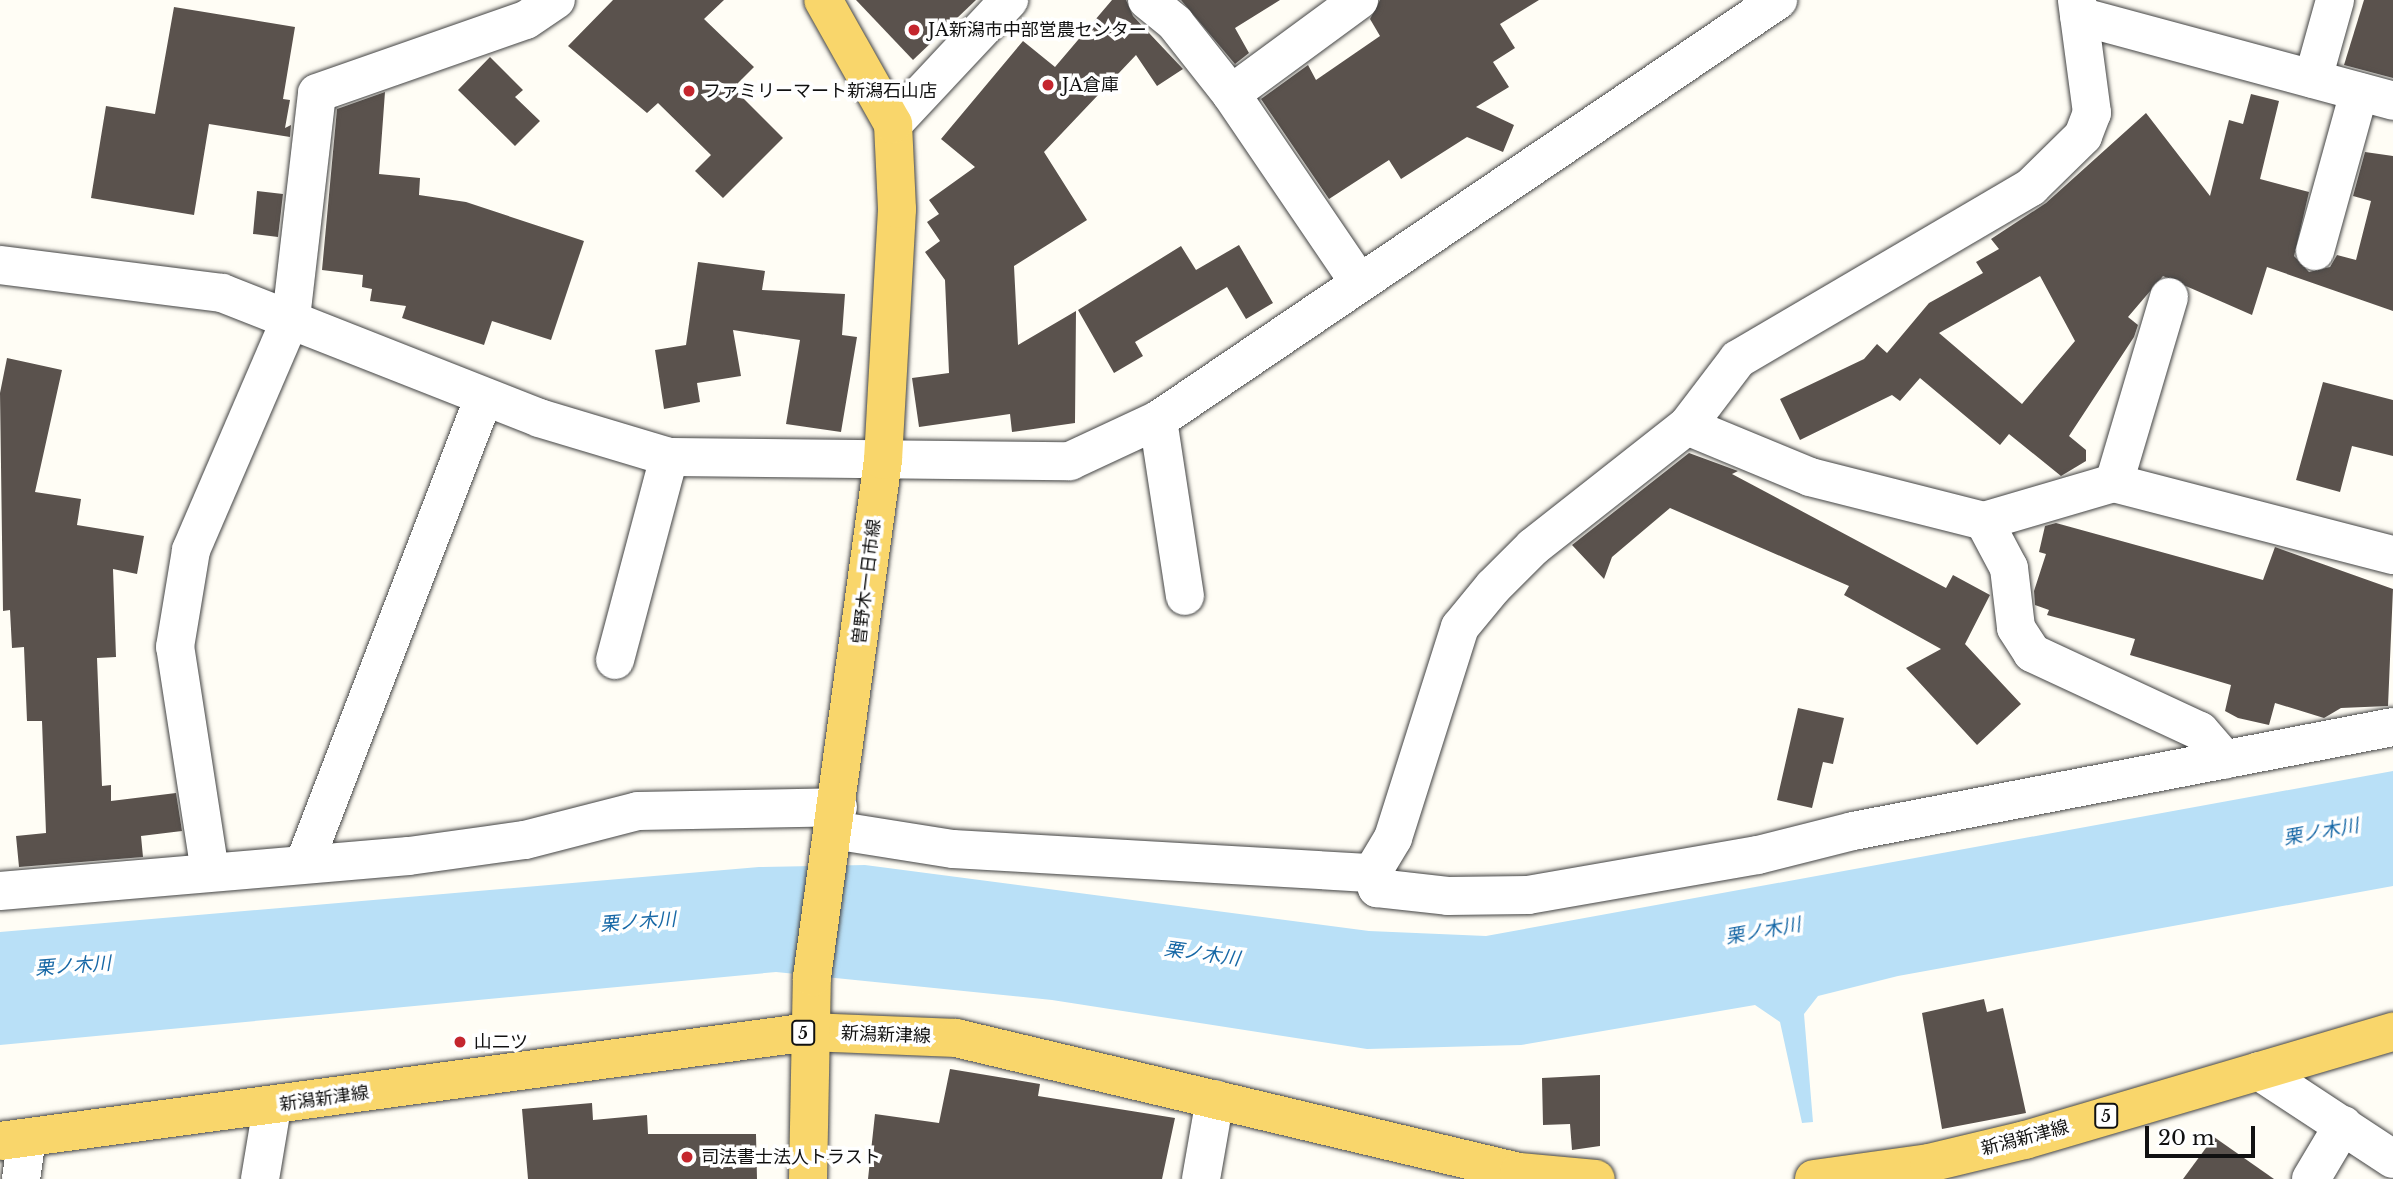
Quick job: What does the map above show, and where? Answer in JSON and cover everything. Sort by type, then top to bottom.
[{"type":"main road","name":"曽野木一日市線","points":[[808,1179],[812,977],[883,460],[897,209],[893,124],[823,0]]},
{"type":"main road","name":"新潟新津線","points":[[13,1139],[272,1107],[809,1032],[956,1038],[1520,1172],[1596,1179]]},
{"type":"main road","name":"新潟新津線","points":[[1814,1179],[2013,1143],[2393,1032]]},
{"type":"street","points":[[210,872],[174,647],[191,550],[291,318],[317,93],[526,20],[556,0]]},
{"type":"street","points":[[893,124],[1009,0]]},
{"type":"street","points":[[1147,0],[1175,23],[1231,93],[1359,282]]},
{"type":"street","points":[[1231,93],[1359,0]]},
{"type":"street","points":[[0,264],[222,293],[291,318],[484,397],[669,457],[1070,461],[1158,420],[1778,0]]},
{"type":"street","points":[[2313,79],[2335,0]]},
{"type":"street","points":[[2315,251],[2376,97],[2078,8],[2092,113],[2083,136],[2031,187],[1738,359],[1687,426],[1533,547],[1460,627],[1393,838],[1372,873],[1377,888],[1448,896],[1528,895],[1758,855],[1853,831],[2393,727]]},
{"type":"street","points":[[2114,483],[2169,297]]},
{"type":"street","points":[[304,864],[484,397]]},
{"type":"street","points":[[1158,420],[1185,596]]},
{"type":"street","points":[[1687,426],[1810,477],[1984,521],[2114,483],[2393,555]]},
{"type":"street","points":[[615,660],[669,457]]},
{"type":"street","points":[[1984,521],[2009,568],[2016,628],[2032,653],[2200,730],[2225,760]]},
{"type":"street","points":[[0,891],[304,864],[525,840],[638,811],[834,831],[953,849],[1372,873]]},
{"type":"street","points":[[2259,1071],[2393,1159]]},
{"type":"street","points":[[1201,1179],[1215,1099]]},
{"type":"street","points":[[260,1179],[272,1107]]},
{"type":"street","points":[[2311,1179],[2343,1125]]},
{"type":"street","points":[[13,1139],[21,1179]]},
{"type":"water","name":"栗ノ木川","points":[[2393,771],[2393,886],[1898,976],[1818,996],[1804,1014],[1813,1122],[1802,1123],[1780,1022],[1755,1005],[1521,1045],[1367,1049],[1052,1000],[776,972],[0,1045],[0,932],[759,867],[865,865],[1369,931],[1486,936]]},
{"type":"building","points":[[613,0],[724,0],[704,19],[754,67],[733,88],[783,138],[723,198],[695,171],[711,155],[658,103],[647,113],[568,46]]},
{"type":"building","name":"JA新潟市中部営農センター","points":[[856,0],[976,0],[913,60]]},
{"type":"building","points":[[1112,0],[1126,0],[1133,16],[1183,69],[1157,86],[1136,55],[1044,152],[1087,220],[1014,266],[1018,345],[1076,311],[1075,423],[1012,432],[1010,414],[919,427],[912,378],[949,373],[945,280],[925,252],[940,241],[927,222],[939,214],[929,200],[975,167],[941,139],[1023,41],[1055,67]]},
{"type":"building","points":[[1181,0],[1280,0],[1235,28],[1249,53],[1235,64]]},
{"type":"building","points":[[1380,0],[1539,0],[1500,24],[1515,48],[1493,62],[1509,87],[1476,107],[1514,125],[1503,152],[1467,137],[1401,179],[1389,160],[1329,199],[1261,99],[1308,65],[1316,80],[1380,36],[1370,19]]},
{"type":"building","points":[[2364,0],[2393,0],[2393,78],[2344,65]]},
{"type":"building","points":[[174,7],[295,27],[283,99],[290,100],[285,128],[291,125],[290,137],[209,124],[194,215],[91,198],[106,106],[155,114]]},
{"type":"building","points":[[490,57],[523,90],[515,97],[540,121],[515,146],[458,90]]},
{"type":"building","points":[[385,92],[379,174],[420,178],[419,195],[466,202],[584,241],[551,340],[492,321],[484,345],[402,318],[406,306],[370,301],[372,289],[362,287],[363,275],[322,270],[337,109]]},
{"type":"building","points":[[2251,94],[2279,101],[2260,179],[2309,192],[2294,256],[2309,272],[2330,267],[2337,255],[2356,260],[2371,201],[2353,196],[2365,152],[2393,156],[2393,311],[2267,267],[2252,315],[2163,276],[2128,317],[2138,325],[2134,337],[2069,436],[2086,450],[2086,461],[2061,476],[2009,434],[2000,445],[1920,378],[1900,401],[1892,395],[1800,440],[1780,399],[1864,359],[1877,344],[1887,353],[1929,303],[1983,273],[1976,262],[1999,249],[1991,239],[2046,203],[2146,113],[2210,196],[2229,120],[2243,124]],"holes":[[[2040,276],[2075,341],[2022,404],[1939,333]]]},
{"type":"building","points":[[257,191],[283,194],[278,237],[253,234]]},
{"type":"building","points":[[1239,245],[1273,303],[1246,319],[1227,287],[1135,342],[1143,356],[1114,373],[1078,310],[1181,246],[1196,270]]},
{"type":"building","points":[[698,262],[765,271],[762,290],[845,294],[842,335],[857,337],[841,432],[786,424],[800,340],[733,330],[741,376],[697,383],[700,402],[664,409],[655,350],[686,345]]},
{"type":"building","points":[[7,358],[62,370],[35,492],[81,499],[77,525],[144,536],[137,574],[113,569],[116,657],[97,658],[102,786],[111,785],[111,801],[176,793],[182,831],[141,836],[143,857],[19,867],[16,836],[46,833],[42,721],[27,721],[24,647],[12,648],[10,610],[3,611],[0,393]]},
{"type":"building","points":[[2323,382],[2393,400],[2393,456],[2352,446],[2340,492],[2296,480]]},
{"type":"building","points":[[1689,453],[1738,471],[1732,474],[1946,588],[1953,575],[1990,595],[1965,644],[2021,704],[1977,745],[1906,668],[1941,649],[1844,595],[1849,586],[1670,508],[1612,557],[1604,579],[1572,545]]},
{"type":"building","points":[[2056,523],[2263,580],[2275,547],[2393,589],[2388,706],[2341,708],[2324,718],[2275,703],[2269,725],[2238,718],[2225,711],[2231,685],[2130,655],[2135,639],[2047,615],[2049,610],[2035,605],[2034,591],[2046,554],[2039,552],[2045,526]]},
{"type":"building","points":[[1798,708],[1844,718],[1833,764],[1823,762],[1812,808],[1777,800]]},
{"type":"building","points":[[1984,999],[1987,1012],[2003,1008],[2026,1113],[1942,1129],[1922,1013]]},
{"type":"building","points":[[950,1069],[1040,1084],[1038,1096],[1175,1118],[1162,1179],[868,1179],[875,1114],[939,1123]]},
{"type":"building","points":[[1600,1075],[1600,1146],[1572,1150],[1570,1124],[1543,1125],[1542,1078]]},
{"type":"building","points":[[592,1103],[593,1120],[647,1115],[648,1134],[756,1134],[757,1179],[528,1179],[522,1109]]},
{"type":"building","points":[[2214,1137],[2274,1179],[2183,1179]]},
{"type":"place","name":"JA新潟市中部営農センター","points":[[914,30]]},
{"type":"place","name":"JA倉庫","points":[[1048,85]]},
{"type":"place","name":"ファミリーマート新潟石山店","points":[[689,91]]},
{"type":"place","name":"山二ツ","points":[[460,1042]]},
{"type":"place","name":"司法書士法人トラスト","points":[[687,1157]]}]
